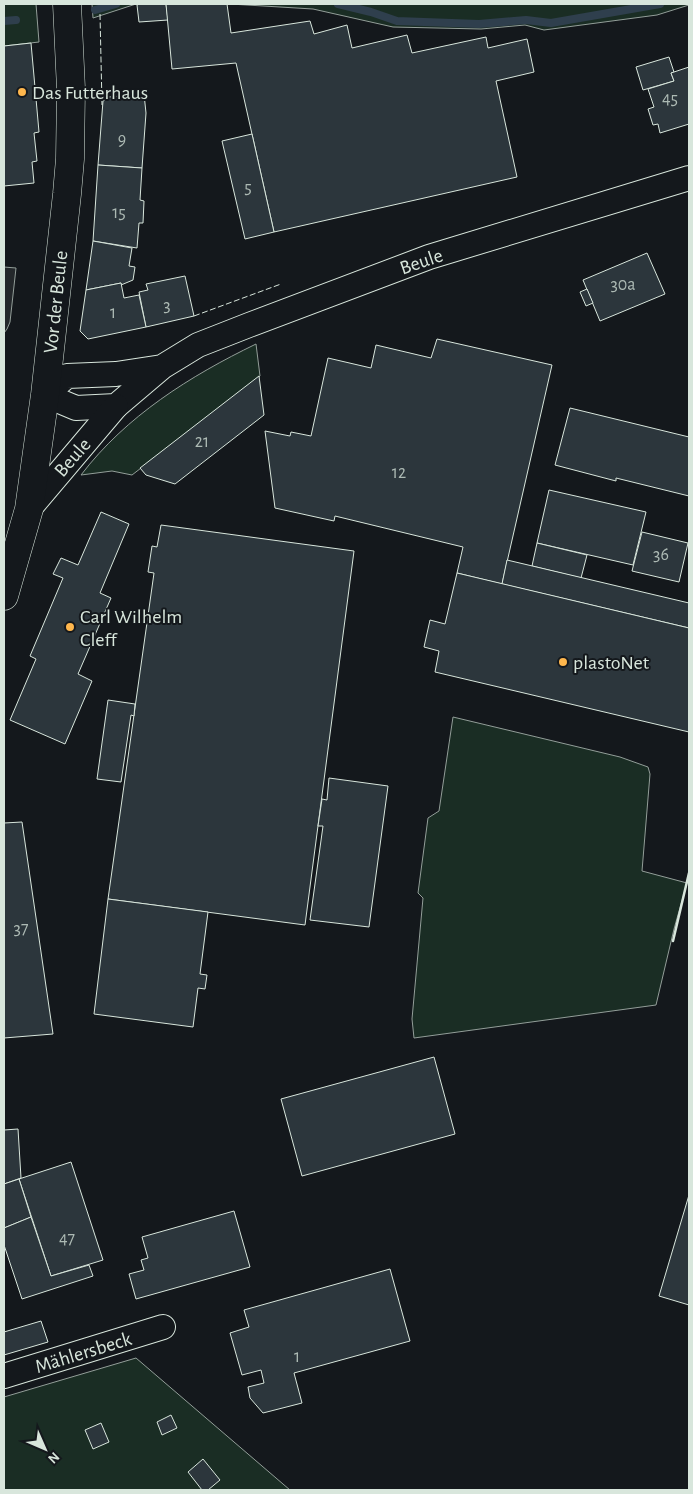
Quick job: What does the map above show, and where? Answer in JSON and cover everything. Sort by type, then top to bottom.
[{"type":"main road","name":"Vor der Beule","points":[[4,596],[29,509],[45,395],[70,159],[71,89],[67,4]]},
{"type":"street","name":"Beule","points":[[29,509],[116,406],[162,367],[198,345],[429,257],[689,178]]},
{"type":"street","name":"Beule","points":[[116,406],[76,408],[45,395],[67,376],[116,374],[162,367]]},
{"type":"street","name":"Mählersbeck","points":[[4,1376],[163,1327]]},
{"type":"green space","points":[[4,4],[36,4],[39,42],[4,46]]},
{"type":"green space","points":[[92,4],[136,4],[93,18]]},
{"type":"green space","points":[[230,4],[689,5],[657,15],[544,30],[525,25],[481,29],[393,27],[313,9]]},
{"type":"green space","points":[[256,344],[260,376],[132,475],[112,471],[81,475],[118,434],[161,399],[231,356]]},
{"type":"green space","points":[[453,717],[620,757],[648,767],[650,774],[642,871],[687,883],[656,1005],[414,1038],[412,1019],[423,898],[418,893],[428,818],[439,811]]},
{"type":"green space","points":[[136,1358],[290,1490],[4,1490],[4,1397]]},
{"type":"shaded area","points":[[4,267],[16,268],[10,322],[4,333]]},
{"type":"building","points":[[166,4],[168,20],[139,22],[137,5]]},
{"type":"building","points":[[166,4],[227,4],[231,33],[310,21],[314,34],[347,25],[352,48],[407,35],[412,53],[486,37],[488,48],[527,39],[534,72],[496,81],[517,177],[274,232],[236,63],[172,69]]},
{"type":"building","name":"Das Futterhaus","points":[[31,43],[39,132],[34,133],[37,161],[32,162],[34,183],[4,186],[4,46]]},
{"type":"building","points":[[669,57],[674,72],[671,73],[674,81],[643,90],[636,67]]},
{"type":"building","points":[[689,67],[689,124],[660,133],[658,124],[653,125],[648,109],[654,107],[648,89],[674,81],[671,73]]},
{"type":"building","points":[[144,94],[146,113],[142,168],[98,165],[103,101],[109,97]]},
{"type":"building","points":[[252,134],[274,232],[245,239],[222,141]]},
{"type":"building","points":[[98,165],[142,168],[140,200],[144,201],[143,223],[139,223],[137,248],[93,241]]},
{"type":"building","points":[[93,241],[132,248],[129,266],[135,267],[133,280],[121,285],[121,283],[86,290]]},
{"type":"building","points":[[647,253],[665,294],[600,321],[583,280]]},
{"type":"building","points":[[185,276],[194,316],[146,327],[139,292],[148,290],[146,284]]},
{"type":"building","points":[[121,283],[124,298],[139,295],[146,327],[88,339],[80,331],[86,290]]},
{"type":"building","points":[[587,289],[593,303],[586,306],[580,292]]},
{"type":"building","points":[[437,339],[552,365],[502,584],[457,573],[463,547],[335,516],[334,521],[275,508],[265,431],[290,436],[291,432],[311,436],[328,358],[371,368],[376,345],[431,358]]},
{"type":"building","points":[[259,376],[264,415],[175,484],[146,475],[140,468]]},
{"type":"building","points":[[570,408],[689,437],[689,496],[616,478],[616,481],[555,465]]},
{"type":"building","points":[[549,490],[646,512],[633,565],[537,543]]},
{"type":"building","name":"Carl Wilhelm Cleff","points":[[101,512],[129,524],[100,593],[111,598],[78,674],[92,681],[65,744],[10,720],[36,659],[30,656],[63,578],[53,574],[61,558],[78,565]]},
{"type":"building","points":[[161,525],[354,551],[305,925],[108,899],[154,573],[148,572],[152,546],[157,547]]},
{"type":"building","points":[[642,532],[688,543],[679,582],[632,571]]},
{"type":"building","points":[[537,543],[587,555],[581,578],[532,566]]},
{"type":"building","points":[[507,560],[689,603],[689,628],[502,584]]},
{"type":"building","name":"plastoNet","points":[[457,573],[689,628],[689,732],[435,672],[439,651],[424,647],[430,620],[445,624]]},
{"type":"building","points":[[108,700],[135,704],[134,716],[131,715],[121,782],[97,779]]},
{"type":"building","points":[[329,778],[388,786],[369,927],[310,920],[323,826],[318,826],[322,799],[327,800]]},
{"type":"building","points":[[22,822],[53,1034],[4,1038],[4,823]]},
{"type":"building","points":[[108,899],[208,912],[200,974],[207,975],[205,989],[198,988],[193,1027],[94,1014]]},
{"type":"building","points":[[434,1057],[455,1134],[302,1176],[281,1099]]},
{"type":"building","points":[[18,1129],[21,1178],[4,1184],[4,1130]]},
{"type":"building","points":[[71,1162],[103,1260],[51,1276],[19,1179]]},
{"type":"building","points":[[19,1179],[31,1217],[4,1228],[4,1184]]},
{"type":"building","points":[[689,1195],[689,1305],[659,1296]]},
{"type":"building","points":[[234,1211],[250,1267],[136,1299],[129,1274],[144,1270],[141,1260],[148,1258],[142,1237]]},
{"type":"building","points":[[31,1217],[51,1276],[89,1265],[93,1276],[22,1299],[4,1245],[4,1228]]},
{"type":"building","points":[[390,1269],[410,1341],[294,1373],[302,1403],[263,1413],[250,1398],[248,1387],[264,1383],[261,1370],[242,1375],[230,1333],[249,1327],[244,1310]]},
{"type":"building","points":[[41,1321],[48,1342],[4,1355],[4,1332]]},
{"type":"building","points":[[171,1415],[177,1428],[162,1435],[157,1422]]},
{"type":"building","points":[[101,1423],[109,1442],[93,1449],[85,1430]]},
{"type":"building","points":[[203,1459],[220,1480],[208,1490],[202,1490],[188,1472]]},
{"type":"waterway","points":[[95,10],[116,4]]},
{"type":"waterway","points":[[338,4],[397,21],[479,24],[526,20],[551,23],[660,4]]},
{"type":"waterway","points":[[4,21],[16,20]]},
{"type":"fence","points":[[100,14],[102,105]]},
{"type":"fence","points":[[194,316],[281,284]]},
{"type":"wall","points":[[673,941],[689,873]]},
{"type":"place","name":"Das Futterhaus","points":[[22,92]]},
{"type":"place","name":"Carl Wilhelm Cleff","points":[[70,627]]},
{"type":"place","name":"plastoNet","points":[[563,662]]}]
